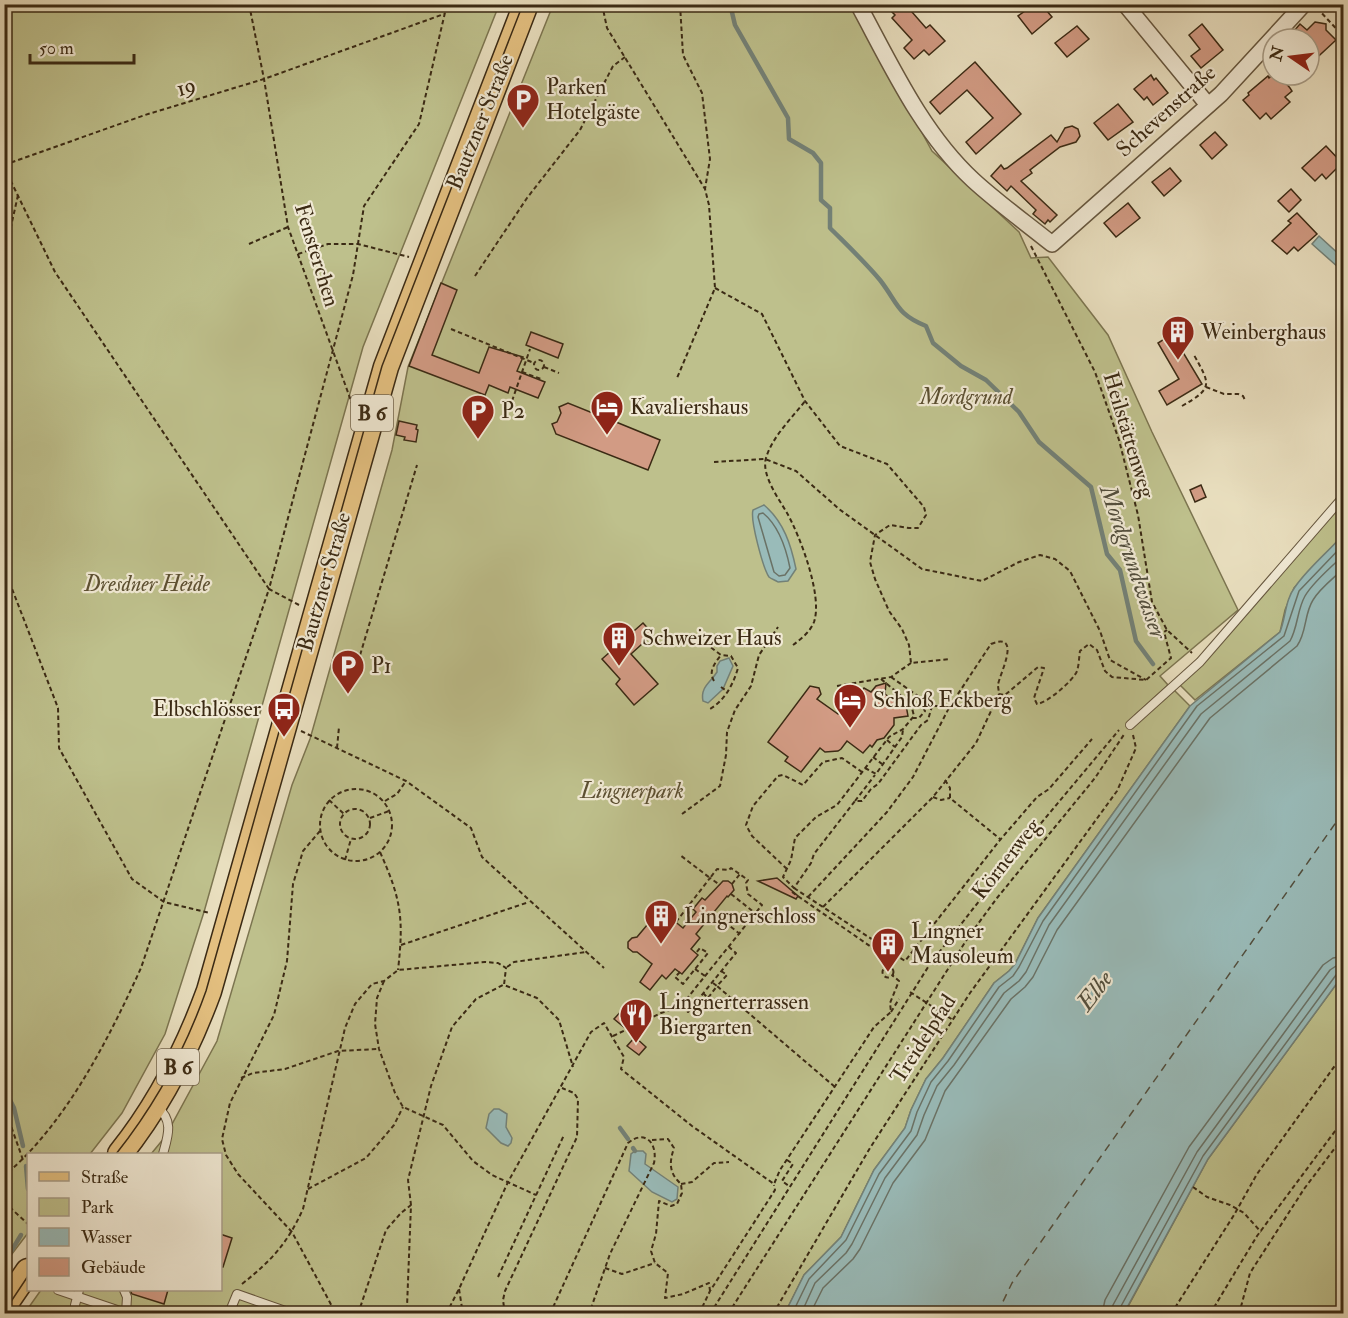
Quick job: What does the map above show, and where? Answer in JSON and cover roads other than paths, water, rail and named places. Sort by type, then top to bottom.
[{"type":"main road","name":"Bautzner Straße","points":[[121,1153],[155,1107],[197,1026],[230,919],[386,367],[526,4]]},
{"type":"main road","points":[[4,1306],[27,1276]]},
{"type":"street","name":"Schevenstraße","points":[[858,4],[899,80],[937,140],[973,180],[1052,244],[1208,105],[1304,4]]},
{"type":"street","points":[[1125,4],[1208,105]]},
{"type":"lane","points":[[1130,725],[1200,662],[1344,496]]},
{"type":"lane","points":[[155,1107],[164,1113],[169,1128],[163,1153]]},
{"type":"lane","points":[[77,1314],[78,1293],[127,1313],[124,1291]]},
{"type":"lane","points":[[230,1311],[237,1294],[294,1314]]},
{"type":"water","points":[[1319,236],[1342,257],[1343,267],[1339,268],[1312,244]]},
{"type":"water","points":[[764,505],[782,526],[792,551],[796,569],[788,581],[778,582],[770,578],[766,572],[755,533],[753,515],[753,510]]},
{"type":"water","name":"Elbe","points":[[1343,535],[1343,975],[1208,1159],[1124,1313],[785,1313],[804,1275],[841,1237],[874,1170],[905,1128],[926,1079],[994,983],[1015,964],[1038,918],[1190,706],[1280,632],[1289,597],[1295,587]]},
{"type":"water","points":[[729,658],[733,666],[723,689],[708,703],[703,701],[703,692],[717,672],[720,661]]},
{"type":"water","points":[[494,1109],[507,1114],[506,1127],[512,1138],[508,1146],[501,1143],[486,1128],[489,1114]]},
{"type":"water","points":[[635,1151],[643,1151],[646,1154],[645,1164],[678,1187],[677,1199],[672,1202],[652,1192],[629,1171],[631,1154]]},
{"type":"waterway","name":"Mordgrundwasser","points":[[730,4],[735,25],[788,118],[789,139],[813,153],[821,163],[821,200],[830,208],[830,228],[874,273],[898,307],[916,322],[926,326],[933,343],[961,366],[986,380],[1019,412],[1039,442],[1091,487],[1107,554],[1120,570],[1136,641],[1153,664]]},
{"type":"waterway","points":[[4,1088],[14,1108],[23,1146]]},
{"type":"waterway","points":[[620,1128],[628,1139]]},
{"type":"waterway","points":[[26,1166],[27,1178]]},
{"type":"waterway","points":[[4,1263],[21,1235]]},
{"type":"tram line","points":[[117,1153],[144,1116],[168,1076],[189,1034],[206,991],[382,366],[523,4]]},
{"type":"tram line","points":[[4,1312],[27,1278]]},
{"type":"place","name":"Parken Hotelgäste","points":[[523,129]]},
{"type":"place","name":"Weinberghaus","points":[[1178,361]]},
{"type":"place","name":"Kavaliershaus","points":[[607,436]]},
{"type":"place","name":"P2","points":[[478,440]]},
{"type":"place","name":"Schweizer Haus","points":[[619,667]]},
{"type":"place","name":"P1","points":[[348,695]]},
{"type":"place","name":"Schloß Eckberg","points":[[850,729]]},
{"type":"place","name":"Elbschlösser","points":[[284,738]]},
{"type":"place","name":"Lingnerschloss","points":[[661,945]]},
{"type":"place","name":"Lingner Mausoleum","points":[[888,973]]},
{"type":"place","name":"Lingnerterrassen Biergarten","points":[[636,1044]]},
{"type":"park label","name":"Mordgrund","points":[[966,397]]},
{"type":"park label","name":"Dresdner Heide","points":[[147,584]]},
{"type":"park label","name":"Lingnerpark","points":[[632,791]]}]
